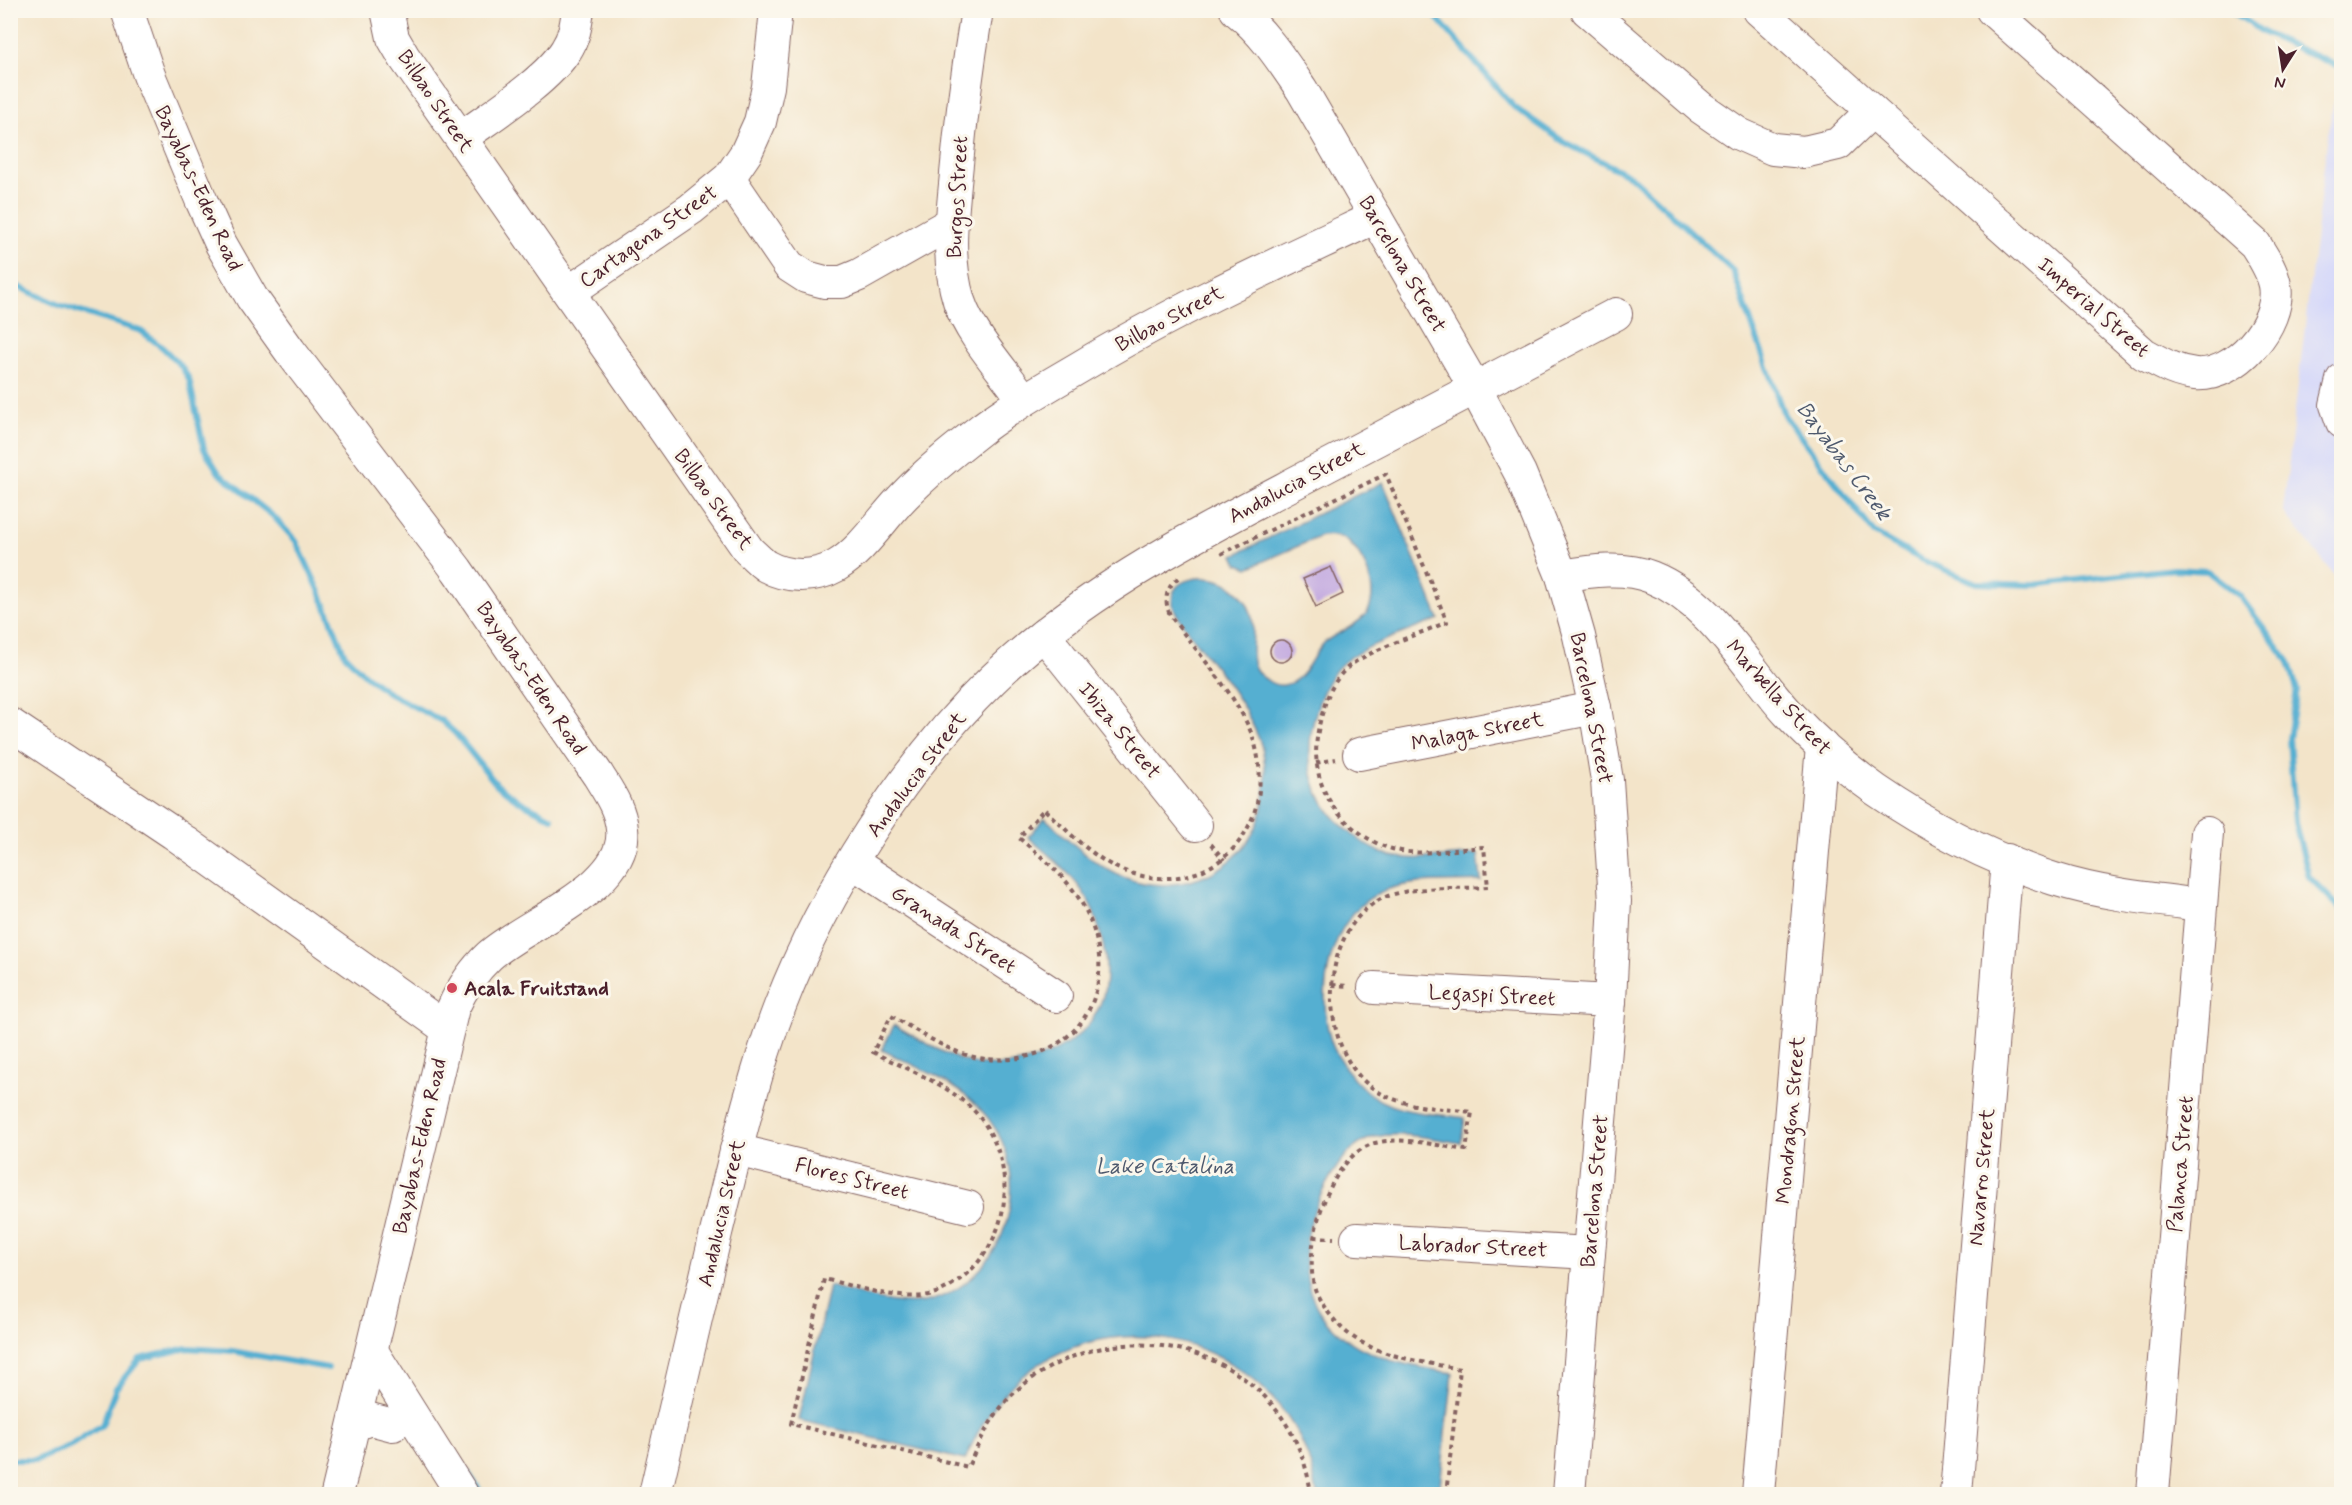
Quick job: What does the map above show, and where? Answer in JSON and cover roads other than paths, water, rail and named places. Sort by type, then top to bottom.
[{"type":"street","name":"Bayabas-Eden Road","points":[[127,10],[149,75],[202,202],[221,244],[252,298],[457,570],[617,805],[623,831],[618,856],[602,879],[491,954],[463,988],[447,1029],[366,1381],[337,1494]]},
{"type":"street","name":"Bilbao Street","points":[[387,10],[393,38],[404,57],[749,551],[765,566],[783,573],[801,576],[820,573],[836,566],[856,549],[906,494],[985,427],[1024,400],[1116,346],[1196,303],[1376,217]]},
{"type":"street","points":[[461,138],[549,72],[567,50],[576,29],[578,10]]},
{"type":"street","name":"Cartagena Street","points":[[568,292],[691,208],[729,178],[746,153],[760,122],[768,87],[776,10]]},
{"type":"street","name":"Burgos Street","points":[[977,10],[961,123],[951,223],[953,278],[959,302],[969,323],[1024,400]]},
{"type":"street","name":"Barcelona Street","points":[[1236,10],[1246,18],[1277,54],[1302,90],[1475,388],[1520,473],[1562,576],[1580,636],[1596,708],[1607,780],[1615,901],[1610,1001],[1569,1494]]},
{"type":"street","points":[[1587,10],[1700,107],[1739,134],[1773,149],[1804,152],[1838,144],[1872,111]]},
{"type":"street","name":"Imperial Street","points":[[1759,10],[2144,354],[2171,369],[2197,375],[2220,370],[2242,357],[2264,331],[2273,312],[2276,286],[2267,262],[2254,244],[1992,10]]},
{"type":"street","points":[[729,178],[789,266],[806,277],[825,282],[842,282],[859,276],[951,223]]},
{"type":"street","name":"Andalucia Street","points":[[655,1494],[756,1072],[781,1003],[815,927],[852,862],[939,735],[993,678],[1096,595],[1203,531],[1616,314]]},
{"type":"street","points":[[2342,380],[2336,405],[2342,422]]},
{"type":"street","name":"Marbella Street","points":[[1562,576],[1593,570],[1622,572],[1649,576],[1676,589],[1709,617],[1789,714],[1822,746],[1876,790],[1974,846],[2054,879],[2145,898],[2201,905]]},
{"type":"street","name":"Ibiza Street","points":[[1044,635],[1196,825]]},
{"type":"street","name":"Malaga Street","points":[[1359,754],[1596,708]]},
{"type":"street","points":[[10,724],[173,833],[447,1029]]},
{"type":"street","name":"Mondragon Street","points":[[1758,1494],[1822,746]]},
{"type":"street","name":"Palanca Street","points":[[2153,1494],[2207,833]]},
{"type":"street","name":"Navarro Street","points":[[1956,1494],[2007,860]]},
{"type":"street","name":"Granada Street","points":[[852,862],[1056,996]]},
{"type":"street","name":"Legaspi Street","points":[[1374,988],[1610,1001]]},
{"type":"street","name":"Flores Street","points":[[736,1150],[968,1207]]},
{"type":"street","name":"Labrador Street","points":[[1357,1239],[1589,1253]]},
{"type":"street","points":[[372,1351],[462,1494]]},
{"type":"street","points":[[366,1381],[436,1494]]},
{"type":"street","points":[[355,1425],[370,1419],[393,1425]]},
{"type":"water","name":"Lake Catalina","points":[[1383,482],[1439,619],[1365,649],[1344,662],[1335,672],[1321,696],[1312,727],[1310,762],[1313,778],[1318,793],[1327,808],[1352,834],[1366,844],[1386,854],[1402,858],[1478,854],[1481,881],[1414,883],[1388,889],[1361,906],[1347,921],[1330,959],[1326,980],[1327,1022],[1331,1041],[1341,1061],[1360,1085],[1375,1098],[1413,1111],[1465,1118],[1461,1143],[1418,1136],[1386,1135],[1363,1142],[1348,1153],[1326,1185],[1316,1206],[1309,1227],[1306,1272],[1311,1293],[1320,1313],[1335,1330],[1348,1340],[1390,1360],[1453,1373],[1439,1494],[1317,1494],[1303,1445],[1278,1404],[1244,1372],[1203,1350],[1157,1338],[1110,1338],[1064,1351],[1020,1378],[1002,1396],[988,1416],[965,1460],[799,1420],[829,1286],[897,1302],[924,1302],[936,1299],[961,1286],[981,1268],[996,1246],[1007,1221],[1011,1195],[1010,1168],[1002,1142],[988,1118],[953,1086],[882,1050],[894,1025],[961,1060],[985,1065],[1004,1065],[1041,1057],[1058,1049],[1074,1039],[1087,1025],[1097,1010],[1106,982],[1104,950],[1099,928],[1092,908],[1080,887],[1064,869],[1028,837],[1045,818],[1101,866],[1123,877],[1146,883],[1169,884],[1192,881],[1213,872],[1231,860],[1247,843],[1258,823],[1265,792],[1263,753],[1254,728],[1238,698],[1176,613],[1173,606],[1174,592],[1182,583],[1198,578],[1215,579],[1232,587],[1244,600],[1252,617],[1252,656],[1256,669],[1260,675],[1273,684],[1292,683],[1303,673],[1325,642],[1357,623],[1367,613],[1372,594],[1368,573],[1358,553],[1351,545],[1344,539],[1330,535],[1321,536],[1248,568],[1238,564],[1234,555]]},
{"type":"waterway","name":"Bayabas Creek","points":[[1430,10],[1514,107],[1564,142],[1632,177],[1733,271],[1784,415],[1874,533],[1922,560],[1976,583],[2033,585],[2174,569],[2207,571],[2240,596],[2289,662],[2297,690],[2289,738],[2295,823],[2309,877],[2342,910]]},
{"type":"waterway","points":[[2230,10],[2266,34],[2342,68]]},
{"type":"waterway","points":[[10,280],[19,287],[59,305],[141,331],[163,348],[181,366],[189,379],[204,449],[219,473],[273,516],[296,541],[320,592],[345,655],[365,675],[390,694],[442,721],[456,734],[497,785],[519,801],[552,818]]},
{"type":"waterway","points":[[10,1460],[36,1460],[71,1445],[102,1425],[116,1388],[140,1359],[187,1348],[232,1351],[328,1368]]},
{"type":"waterway","points":[[456,1455],[482,1494]]},
{"type":"place","name":"Acala Fruitstand","points":[[452,988]]}]
